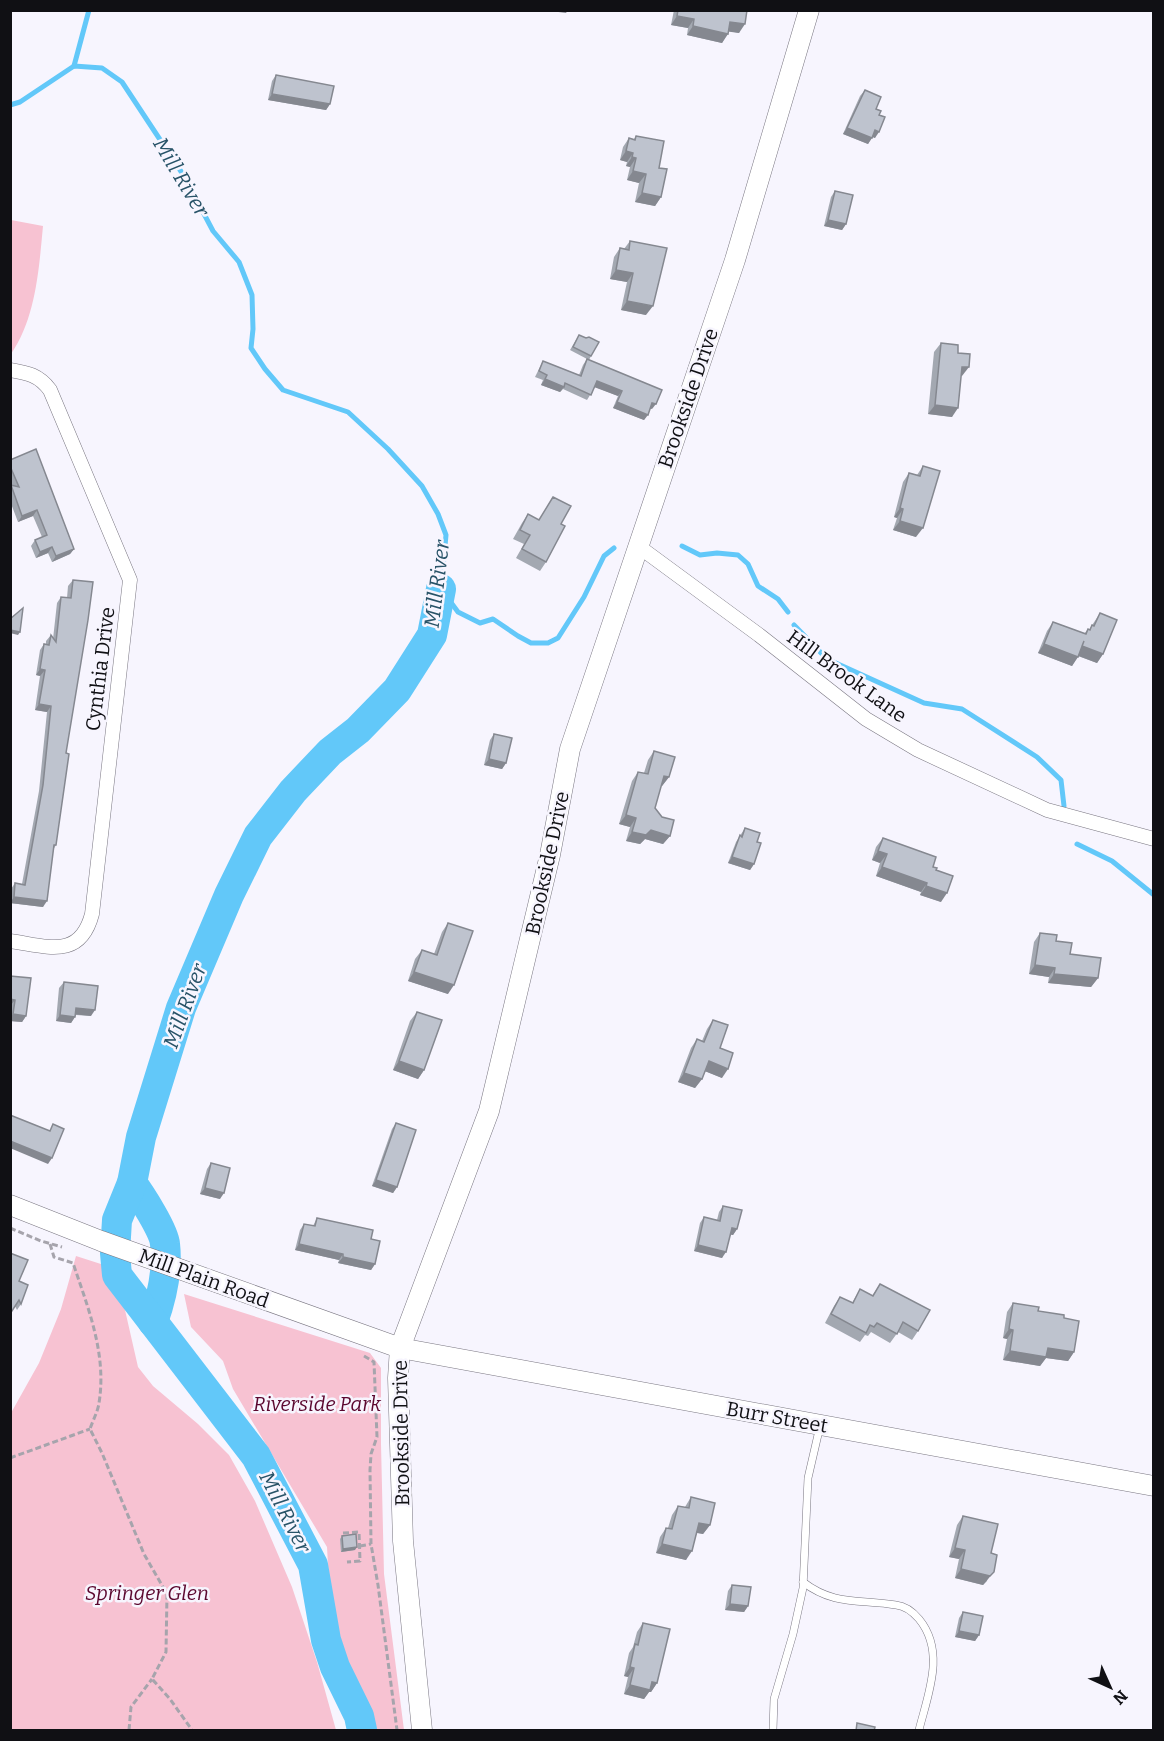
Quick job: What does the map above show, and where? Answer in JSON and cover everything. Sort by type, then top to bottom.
[{"type":"main road","name":"Brookside Drive","points":[[423,1731],[403,1541],[398,1378],[400,1348],[489,1111],[540,899],[570,749],[735,260],[809,10]]},
{"type":"main road","name":"Mill Plain Road","points":[[10,1205],[196,1276],[400,1348]]},
{"type":"main road","name":"Burr Street","points":[[400,1348],[1154,1486]]},
{"type":"street","name":"Cynthia Drive","points":[[10,370],[35,376],[44,381],[50,390],[130,580],[89,925],[84,935],[74,944],[65,947],[10,941]]},
{"type":"street","name":"Hill Brook Lane","points":[[638,546],[759,635],[866,719],[918,750],[1047,810],[1154,839]]},
{"type":"lane","points":[[773,1731],[774,1699],[793,1634],[803,1582],[808,1478],[820,1425]]},
{"type":"lane","points":[[803,1582],[827,1597],[861,1603],[898,1605],[908,1609],[918,1618],[927,1630],[933,1647],[934,1660],[930,1690],[919,1731]]},
{"type":"path","points":[[50,1244],[54,1257],[73,1263],[99,1343],[101,1371],[99,1404],[90,1429],[144,1554],[167,1594],[166,1652],[152,1679],[131,1707],[129,1731]]},
{"type":"path","points":[[360,1353],[374,1362],[377,1437],[371,1454],[370,1470],[371,1544],[397,1731]]},
{"type":"path","points":[[10,1458],[90,1429]]},
{"type":"path","points":[[342,1533],[358,1532],[360,1546],[360,1561],[346,1562]]},
{"type":"path","points":[[360,1546],[371,1544]]},
{"type":"path","points":[[152,1679],[170,1699],[192,1731]]},
{"type":"green space","points":[[11,220],[43,226],[38,275],[31,309],[26,325],[11,354]]},
{"type":"green space","name":"Springer Glen","points":[[76,1256],[104,1265],[125,1310],[138,1367],[153,1386],[198,1424],[229,1455],[255,1501],[292,1587],[317,1662],[336,1730],[11,1730],[11,1413],[39,1363],[61,1309]]},
{"type":"green space","name":"Riverside Park","points":[[184,1294],[370,1353],[381,1368],[384,1574],[404,1730],[372,1730],[370,1715],[340,1653],[330,1602],[327,1547],[233,1389],[223,1361],[191,1327]]},
{"type":"building","points":[[678,10],[747,10],[745,24],[730,22],[728,34],[693,26],[694,19],[677,16]]},
{"type":"building","points":[[276,75],[334,86],[330,104],[272,94]]},
{"type":"building","points":[[865,90],[881,97],[876,109],[881,111],[879,115],[885,117],[879,132],[875,130],[872,138],[847,128]]},
{"type":"building","points":[[636,136],[664,141],[659,168],[667,169],[661,197],[642,193],[646,174],[633,171],[636,158],[632,157],[633,153],[626,151],[629,138],[635,140]]},
{"type":"building","points":[[835,191],[853,195],[846,224],[828,220]]},
{"type":"building","points":[[630,241],[667,248],[653,306],[627,301],[633,273],[616,270],[620,248],[629,250]]},
{"type":"building","points":[[579,335],[599,342],[591,356],[573,347]]},
{"type":"building","points":[[941,343],[958,345],[958,353],[970,354],[969,367],[962,367],[958,408],[935,405]]},
{"type":"building","points":[[587,359],[662,390],[656,404],[652,403],[648,415],[617,402],[622,391],[597,381],[591,395],[565,383],[564,387],[545,379],[547,375],[539,371],[543,361],[581,376]]},
{"type":"building","points":[[36,449],[74,549],[56,556],[52,547],[40,552],[35,540],[47,535],[37,510],[22,516],[11,485],[19,487],[10,466],[10,460]]},
{"type":"building","points":[[923,466],[940,471],[923,528],[900,521],[903,509],[900,508],[909,473],[920,476]]},
{"type":"building","points":[[553,497],[571,506],[561,524],[565,526],[546,562],[522,549],[530,535],[520,530],[528,514],[539,520]]},
{"type":"building","points":[[73,580],[93,582],[66,753],[69,754],[47,901],[14,897],[15,883],[25,885],[43,785],[51,706],[39,704],[45,670],[40,669],[44,644],[49,645],[51,635],[56,642],[61,597],[71,598]]},
{"type":"building","points":[[23,608],[20,632],[10,630],[10,619]]},
{"type":"building","points":[[1100,613],[1117,620],[1103,654],[1082,646],[1078,657],[1044,644],[1053,622],[1086,634],[1092,625],[1094,626]]},
{"type":"building","points":[[494,734],[512,738],[506,763],[489,759]]},
{"type":"building","points":[[654,751],[675,757],[669,777],[664,776],[655,808],[662,817],[674,820],[670,836],[651,830],[646,835],[632,832],[636,818],[626,815],[638,772],[648,774]]},
{"type":"building","points":[[745,828],[760,833],[757,842],[761,843],[754,864],[732,857]]},
{"type":"building","points":[[883,838],[936,857],[933,867],[953,876],[947,893],[926,886],[927,883],[882,867],[887,854],[878,851]]},
{"type":"building","points":[[448,923],[473,931],[454,985],[414,972],[422,950],[437,955]]},
{"type":"building","points":[[1040,933],[1057,935],[1056,941],[1072,943],[1070,954],[1101,958],[1098,978],[1054,974],[1055,968],[1035,965]]},
{"type":"building","points":[[10,976],[31,978],[26,1016],[13,1014],[15,1000],[10,999]]},
{"type":"building","points":[[64,982],[98,986],[95,1010],[76,1008],[75,1017],[60,1015]]},
{"type":"building","points":[[417,1012],[442,1020],[424,1070],[399,1061]]},
{"type":"building","points":[[713,1020],[728,1025],[720,1048],[733,1053],[728,1069],[709,1061],[702,1079],[684,1073],[697,1039],[704,1042]]},
{"type":"building","points":[[10,1115],[50,1131],[53,1124],[64,1129],[52,1158],[10,1141]]},
{"type":"building","points":[[396,1123],[416,1130],[397,1187],[376,1180]]},
{"type":"building","points":[[211,1163],[230,1168],[224,1193],[205,1188]]},
{"type":"building","points":[[723,1206],[742,1210],[737,1229],[732,1228],[726,1252],[698,1245],[704,1217],[720,1221]]},
{"type":"building","points":[[317,1218],[373,1230],[371,1239],[380,1241],[375,1264],[299,1244],[304,1224],[315,1226]]},
{"type":"building","points":[[10,1253],[28,1260],[19,1281],[28,1285],[21,1304],[19,1300],[10,1314]]},
{"type":"building","points":[[880,1284],[930,1310],[918,1331],[903,1322],[897,1334],[877,1323],[874,1327],[870,1325],[866,1333],[831,1314],[840,1297],[853,1303],[860,1289],[873,1296]]},
{"type":"building","points":[[1013,1303],[1039,1307],[1038,1311],[1064,1315],[1064,1318],[1079,1321],[1074,1352],[1048,1348],[1046,1357],[1010,1351],[1013,1330],[1009,1329]]},
{"type":"building","points":[[691,1497],[715,1503],[710,1525],[699,1523],[692,1551],[662,1544],[666,1528],[672,1529],[678,1506],[689,1508]]},
{"type":"building","points":[[963,1516],[998,1524],[991,1553],[997,1555],[994,1572],[990,1576],[961,1569],[965,1550],[955,1548]]},
{"type":"building","points":[[356,1534],[357,1547],[343,1549],[342,1536]]},
{"type":"building","points":[[732,1585],[751,1587],[748,1606],[730,1604]]},
{"type":"building","points":[[963,1612],[983,1616],[979,1635],[959,1631]]},
{"type":"building","points":[[643,1623],[670,1629],[657,1683],[652,1682],[650,1690],[630,1685],[634,1668],[630,1667]]},
{"type":"building","points":[[857,1723],[875,1727],[874,1731],[856,1731]]},
{"type":"waterway","points":[[74,66],[89,10]]},
{"type":"waterway","name":"Mill River","points":[[10,105],[20,102],[74,66],[102,68],[122,82],[184,176],[213,231],[239,262],[252,295],[251,348],[265,369],[283,390],[348,412],[388,449],[422,486],[438,514],[446,535],[441,589],[458,612],[480,623],[493,619],[531,643],[548,643],[558,638],[584,597],[604,556],[614,548]]},
{"type":"waterway","points":[[682,546],[700,555],[717,553],[738,555],[748,564],[758,586],[778,599],[788,612]]},
{"type":"waterway","name":"Mill River","points":[[362,1730],[359,1716],[335,1667],[326,1640],[313,1565],[256,1456],[117,1275],[115,1253],[117,1220],[132,1183],[141,1137],[181,1008],[229,895],[258,836],[293,791],[330,752],[358,730],[397,690],[432,635],[441,589]]},
{"type":"waterway","points":[[794,625],[827,659],[924,703],[962,709],[1037,757],[1061,780],[1064,806]]},
{"type":"waterway","points":[[1077,844],[1112,861],[1154,895]]},
{"type":"waterway","name":"Mill River","points":[[132,1183],[156,1222],[165,1244],[164,1283],[153,1322]]}]
